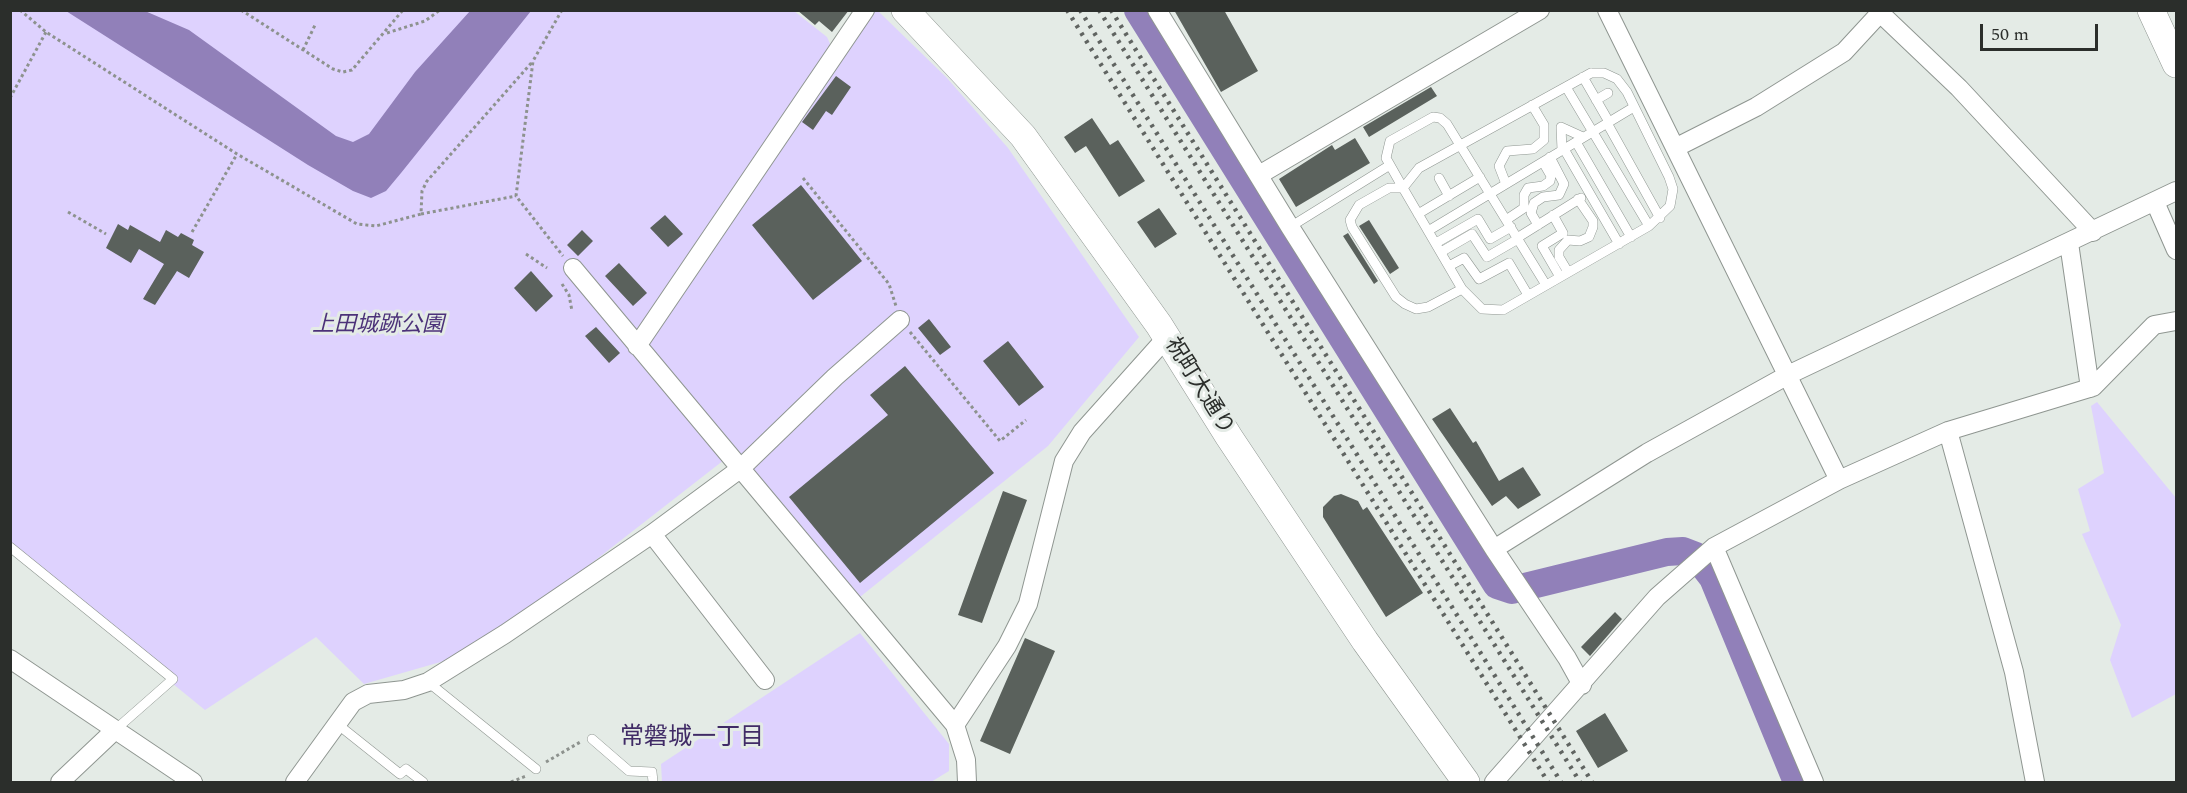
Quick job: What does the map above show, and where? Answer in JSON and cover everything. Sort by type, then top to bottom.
[{"type":"street","points":[[637,346],[865,10]]},
{"type":"street","name":"祝町大通り","points":[[905,10],[1023,136],[1167,337],[1229,437],[1466,783]]},
{"type":"street","points":[[1157,10],[1290,227],[1582,685]]},
{"type":"street","points":[[1259,175],[1540,10]]},
{"type":"street","points":[[1607,10],[1839,480]]},
{"type":"street","points":[[2151,10],[2176,64]]},
{"type":"street","points":[[1675,148],[1756,107],[1844,52],[1878,12],[1959,88],[2093,232]]},
{"type":"street","points":[[1494,549],[1647,453],[1788,375],[2176,191]]},
{"type":"street","points":[[2155,202],[2176,250]]},
{"type":"street","points":[[2068,243],[2090,388]]},
{"type":"street","points":[[573,268],[955,725],[966,760],[967,783]]},
{"type":"street","points":[[295,783],[353,702],[368,694],[404,690],[428,682],[505,634],[652,534],[740,469],[835,377],[900,320]]},
{"type":"street","points":[[1494,783],[1598,667],[1601,657],[1688,567],[1711,549],[1839,480],[1948,431],[2090,388],[2154,325],[2176,321]]},
{"type":"street","points":[[955,725],[1007,646],[1028,604],[1064,461],[1082,432],[1167,337]]},
{"type":"street","points":[[1948,431],[2014,672],[2035,783]]},
{"type":"street","points":[[652,534],[765,680]]},
{"type":"street","points":[[1711,549],[1814,783]]},
{"type":"street","points":[[10,659],[193,783]]},
{"type":"street","points":[[60,783],[115,730]]},
{"type":"lane","points":[[1403,188],[1419,168],[1460,146],[1583,77],[1591,73],[1604,73],[1617,79],[1634,107],[1673,189],[1670,206],[1649,226],[1503,310],[1482,309],[1462,289],[1418,214],[1403,188],[1390,165],[1386,152],[1390,141],[1433,117],[1447,124],[1460,146],[1518,238],[1546,285]]},
{"type":"lane","points":[[1583,77],[1660,218]]},
{"type":"lane","points":[[1566,87],[1649,226]]},
{"type":"lane","points":[[1596,100],[1608,93]]},
{"type":"lane","points":[[1506,184],[1499,166],[1507,151],[1533,149],[1544,140],[1544,125],[1532,105]]},
{"type":"lane","points":[[1428,231],[1634,107]]},
{"type":"lane","points":[[1619,243],[1563,150],[1561,127],[1580,140],[1631,237]]},
{"type":"lane","points":[[1622,149],[1633,144]]},
{"type":"lane","points":[[1438,248],[1478,219],[1490,239],[1509,224],[1524,208],[1524,195],[1528,188],[1543,186],[1550,181],[1551,176],[1546,160]]},
{"type":"lane","points":[[1538,225],[1532,213],[1534,203],[1543,197],[1559,195],[1564,184],[1546,160]]},
{"type":"lane","points":[[1290,227],[1390,165]]},
{"type":"lane","points":[[1640,182],[1650,176]]},
{"type":"lane","points":[[1418,214],[1480,177]]},
{"type":"lane","points":[[1439,178],[1449,196]]},
{"type":"lane","points":[[1403,188],[1389,188],[1359,205],[1350,220],[1352,227],[1396,297],[1406,304],[1416,309],[1428,307],[1462,289]]},
{"type":"lane","points":[[1438,248],[1472,234],[1487,257],[1590,193]]},
{"type":"lane","points":[[1564,275],[1559,257],[1562,245],[1568,240],[1580,241],[1589,237],[1593,227],[1593,221],[1578,200]]},
{"type":"lane","points":[[1553,215],[1563,232],[1542,246],[1564,275]]},
{"type":"lane","points":[[1449,266],[1464,258],[1479,279],[1509,263],[1528,295]]},
{"type":"lane","points":[[10,547],[173,679],[115,730]]},
{"type":"lane","points":[[428,682],[536,769]]},
{"type":"lane","points":[[336,723],[400,774],[406,769],[423,783]]},
{"type":"lane","points":[[592,739],[629,771],[652,772],[653,783]]},
{"type":"path","points":[[20,10],[46,32],[237,154],[357,224],[376,226],[422,214],[516,196]]},
{"type":"path","points":[[241,10],[333,69],[343,72],[352,70],[404,10]]},
{"type":"path","points":[[252,18],[255,10]]},
{"type":"path","points":[[385,34],[426,21],[440,10]]},
{"type":"path","points":[[422,214],[422,191],[427,181],[533,61],[562,10]]},
{"type":"path","points":[[303,50],[316,23]]},
{"type":"path","points":[[10,98],[46,32]]},
{"type":"path","points":[[533,61],[516,196],[556,246]]},
{"type":"path","points":[[192,232],[237,154]]},
{"type":"path","points":[[803,178],[889,284],[900,320],[1000,441],[1026,420]]},
{"type":"path","points":[[68,212],[106,234]]},
{"type":"path","points":[[526,254],[547,268]]},
{"type":"path","points":[[562,284],[569,295],[572,311]]},
{"type":"path","points":[[536,769],[558,752],[586,739],[592,739]]},
{"type":"green space","name":"上田城跡公園","points":[[11,11],[794,11],[827,37],[831,46],[874,11],[878,11],[947,78],[1008,148],[1139,337],[1048,446],[855,601],[733,453],[507,629],[444,661],[364,684],[316,637],[205,710],[11,552]]},
{"type":"green space","points":[[2097,402],[2176,498],[2176,694],[2132,718],[2110,660],[2121,625],[2082,534],[2090,531],[2078,489],[2104,473],[2091,406]]},
{"type":"green space","points":[[860,633],[949,744],[949,771],[931,782],[662,782],[661,764]]},
{"type":"shaded area","points":[[66,11],[145,11],[189,30],[336,136],[353,142],[369,134],[415,72],[470,11],[531,11],[386,191],[371,198],[353,191],[308,165]]},
{"type":"building","points":[[797,10],[849,10],[832,32],[819,21],[815,25]]},
{"type":"building","points":[[1174,10],[1224,10],[1258,71],[1221,92]]},
{"type":"building","points":[[836,76],[851,87],[832,115],[826,111],[813,130],[802,122]]},
{"type":"building","points":[[1431,87],[1437,96],[1369,137],[1363,127]]},
{"type":"building","points":[[1092,118],[1110,145],[1118,140],[1145,181],[1119,197],[1086,146],[1075,153],[1064,137]]},
{"type":"building","points":[[1355,138],[1370,163],[1296,207],[1279,179],[1332,145],[1335,150]]},
{"type":"building","points":[[801,185],[862,261],[813,300],[752,225]]},
{"type":"building","points":[[1159,208],[1177,234],[1155,248],[1137,222]]},
{"type":"building","points":[[665,215],[683,234],[668,247],[650,228]]},
{"type":"building","points":[[1369,220],[1399,268],[1390,274],[1359,226]]},
{"type":"building","points":[[118,224],[128,230],[130,225],[160,242],[166,230],[178,237],[181,233],[194,240],[192,245],[204,252],[189,278],[177,271],[155,305],[143,299],[164,264],[139,249],[131,263],[106,248]]},
{"type":"building","points":[[582,230],[593,241],[578,256],[567,245]]},
{"type":"building","points":[[1348,233],[1378,281],[1374,284],[1343,236]]},
{"type":"building","points":[[619,263],[647,293],[633,306],[605,276]]},
{"type":"building","points":[[531,271],[553,296],[536,312],[514,288]]},
{"type":"building","points":[[929,319],[951,347],[940,355],[918,328]]},
{"type":"building","points":[[596,327],[620,353],[609,363],[585,336]]},
{"type":"building","points":[[1008,341],[1044,387],[1019,406],[983,361]]},
{"type":"building","points":[[905,366],[994,473],[860,583],[789,497],[888,415],[870,395]]},
{"type":"building","points":[[1450,408],[1473,443],[1476,441],[1499,481],[1523,467],[1541,495],[1518,509],[1506,496],[1492,506],[1432,419]]},
{"type":"building","points":[[1003,491],[1027,500],[982,623],[958,615]]},
{"type":"building","points":[[1341,494],[1358,501],[1363,510],[1367,507],[1423,593],[1386,617],[1323,517],[1323,507],[1334,496]]},
{"type":"building","points":[[1615,612],[1622,619],[1590,656],[1581,647]]},
{"type":"building","points":[[1025,638],[1055,651],[1010,754],[980,741]]},
{"type":"building","points":[[1605,713],[1628,751],[1598,768],[1576,731]]},
{"type":"waterway","points":[[1138,10],[1497,585],[1512,590],[1667,552],[1683,551],[1696,556],[1713,578],[1797,782]]},
{"type":"railway","points":[[1067,10],[1548,782]]},
{"type":"railway","points":[[1080,10],[1561,782]]},
{"type":"railway","points":[[1099,10],[1580,782]]},
{"type":"railway","points":[[1111,10],[1592,782]]},
{"type":"district","name":"常磐城一丁目","points":[[692,739]]}]
